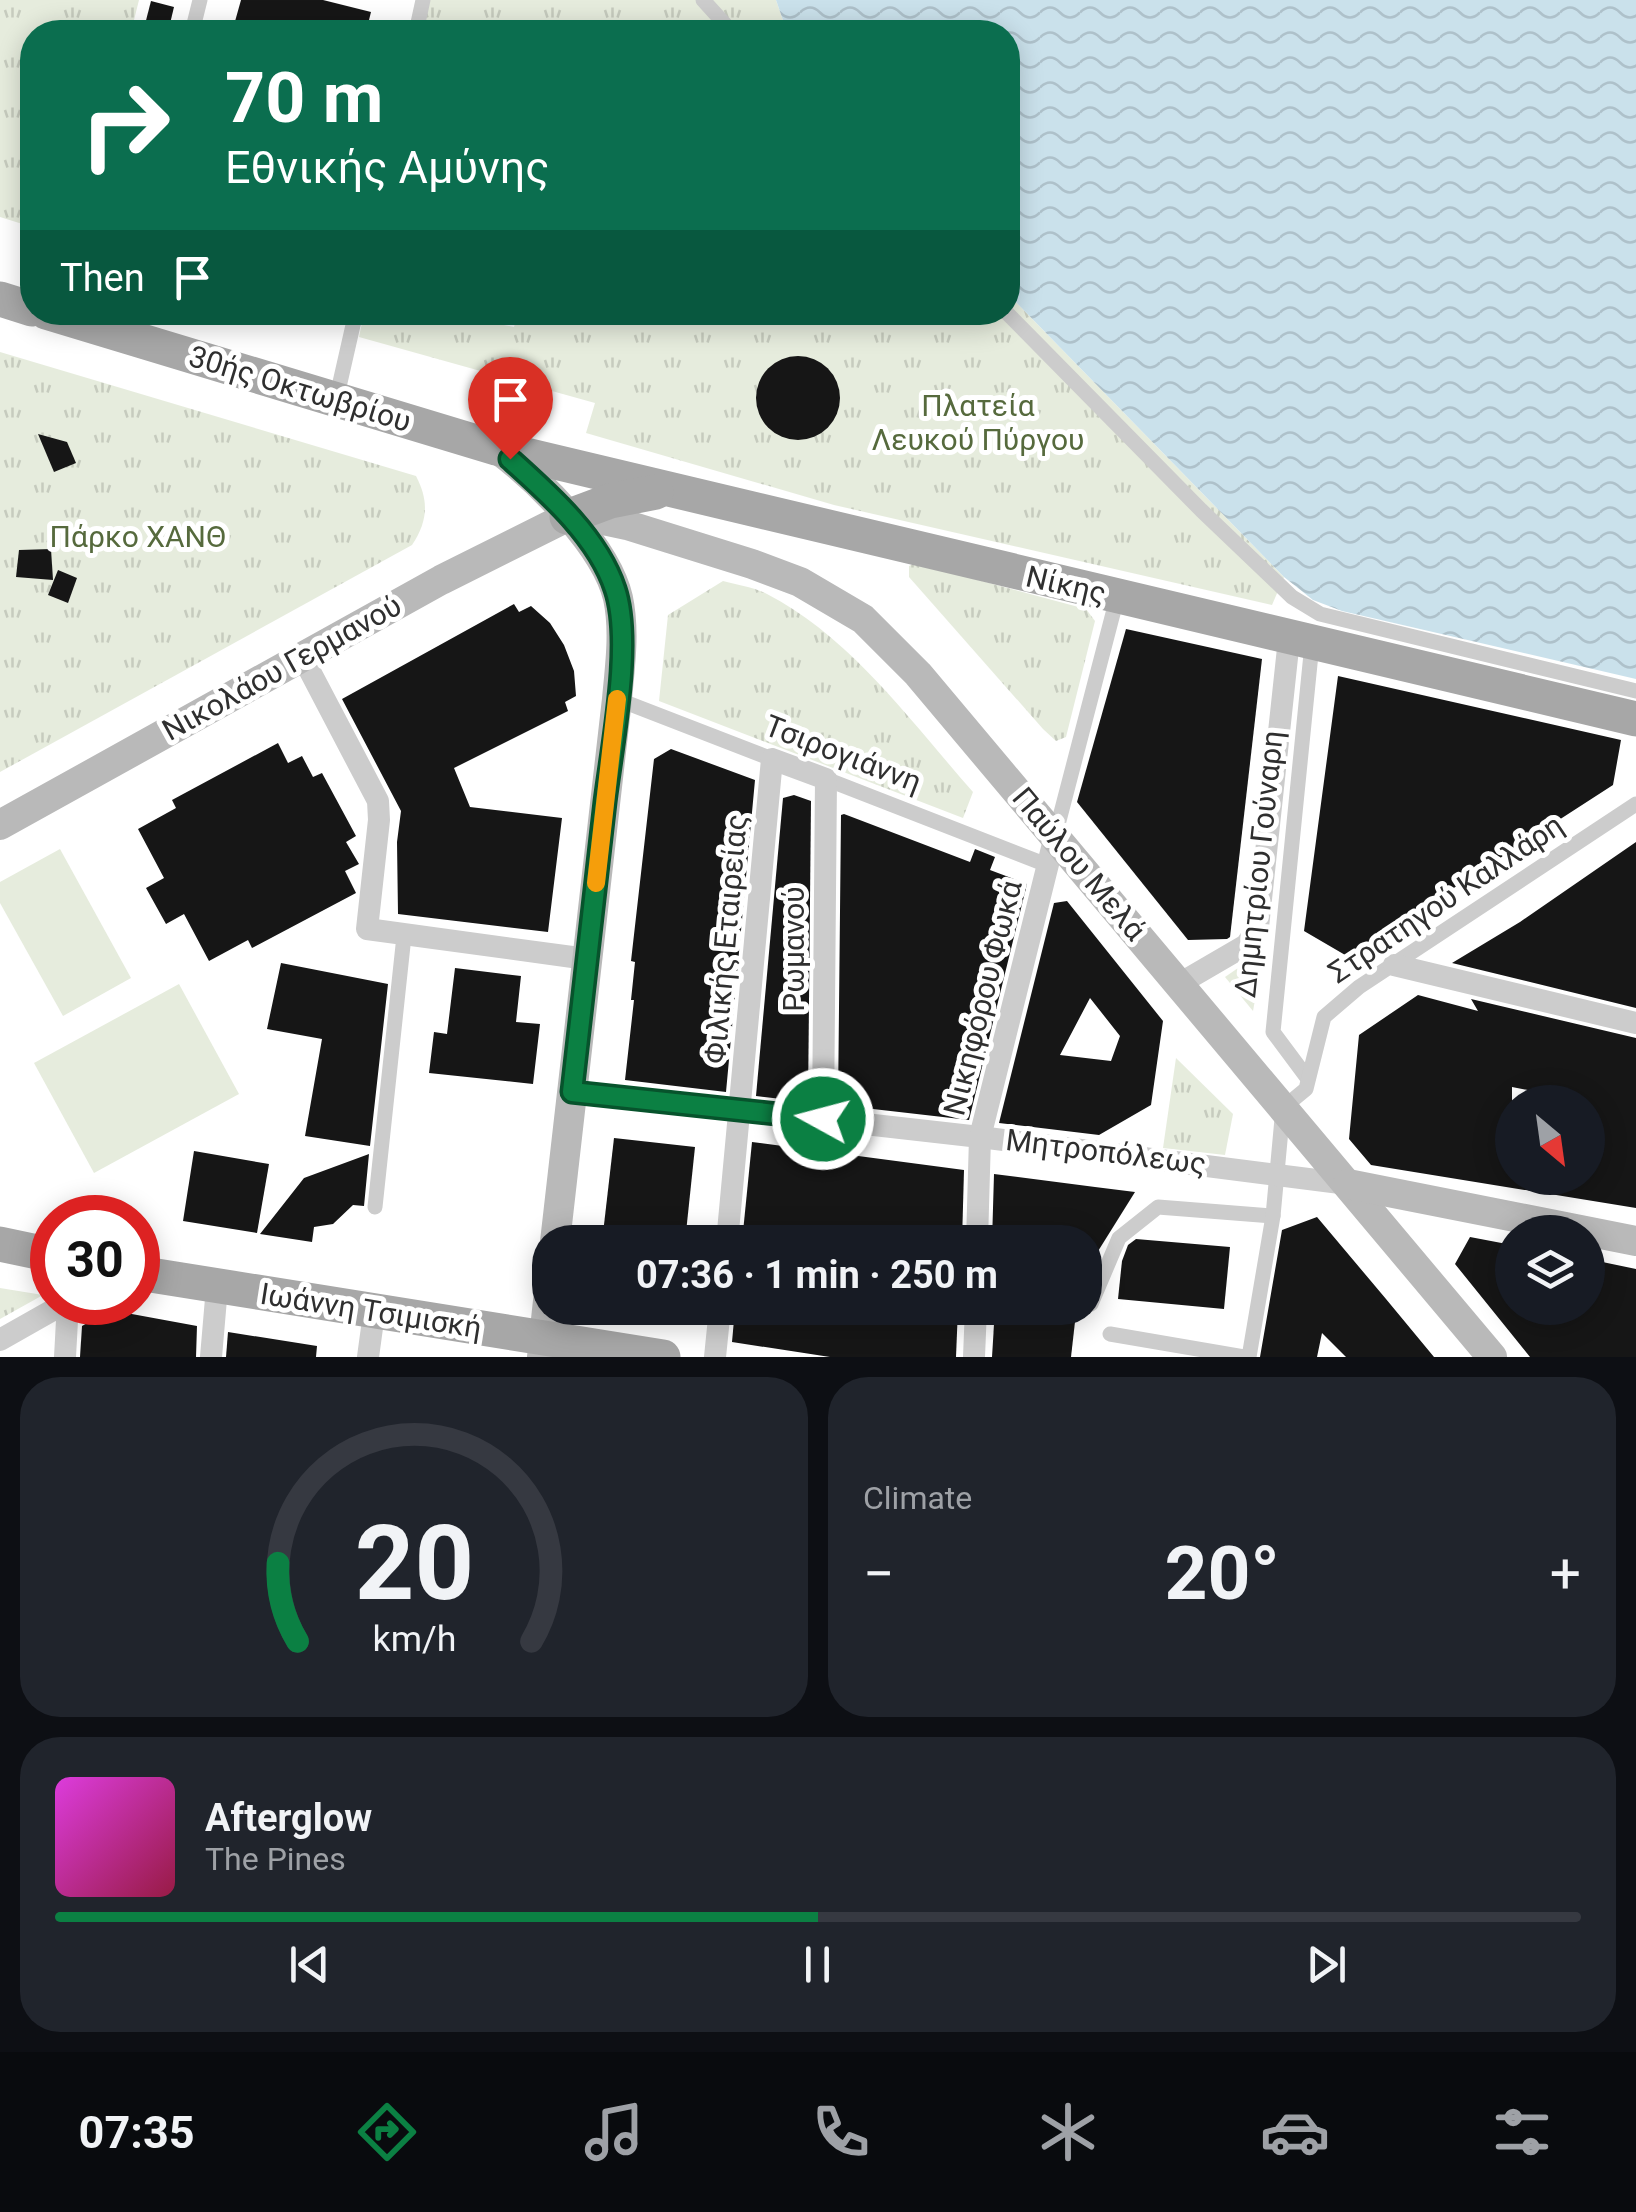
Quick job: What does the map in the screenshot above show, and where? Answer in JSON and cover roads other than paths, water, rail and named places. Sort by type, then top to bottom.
[{"type":"main road","name":"30ής Οκτωβρίου","points":[[124,325],[336,400],[496,448]]},
{"type":"main road","name":"Νίκης","points":[[496,448],[1636,720]]},
{"type":"main road","points":[[496,448],[567,517],[603,563],[618,596],[621,640],[617,699],[556,1225]]},
{"type":"main road","points":[[567,517],[610,501],[672,490]]},
{"type":"main road","name":"Νικολάου Γερμανού","points":[[0,825],[302,656],[567,517]]},
{"type":"main road","name":"Παύλου Μελά","points":[[567,517],[594,518],[627,526],[800,582],[845,606],[880,635],[918,674],[1051,850],[1179,984],[1492,1357]]},
{"type":"main road","name":"Μητροπόλεως","points":[[1348,1184],[1636,1241]]},
{"type":"main road","points":[[0,1244],[30,1250]]},
{"type":"main road","name":"Ιωάννη Τσιμισκή","points":[[160,1276],[543,1347],[663,1357]]},
{"type":"street","points":[[703,0],[721,20]]},
{"type":"street","points":[[336,400],[353,325]]},
{"type":"street","points":[[1019,325],[1201,510],[1292,596],[1320,614],[1636,691]]},
{"type":"street","name":"Νικηφόρου Φωκά","points":[[978,1225],[980,1137],[1116,598]]},
{"type":"street","name":"Δημητρίου Γούναρη","points":[[1179,984],[1246,945],[1258,928],[1301,642]]},
{"type":"street","name":"Δημητρίου Γούναρη","points":[[1301,642],[1272,1032],[1308,1079]]},
{"type":"street","points":[[302,656],[378,801],[367,930],[587,959]]},
{"type":"street","name":"Τσιρογιάννη","points":[[617,699],[826,780],[1051,850]]},
{"type":"street","name":"Φιλικής Εταιρείας","points":[[728,1225],[772,760]]},
{"type":"street","name":"Ρωμανού","points":[[823,1119],[826,780]]},
{"type":"street","name":"Στρατηγού Καλλάρη","points":[[1283,1108],[1306,1089],[1324,1017],[1352,992],[1636,804]]},
{"type":"street","points":[[375,1207],[404,936]]},
{"type":"street","points":[[1394,965],[1636,1024]]},
{"type":"street","name":"Μητροπόλεως","points":[[572,1092],[980,1137],[1348,1184]]},
{"type":"street","points":[[1110,1334],[1247,1357],[1273,1216],[1283,1108]]},
{"type":"street","points":[[1102,1277],[1118,1238],[1158,1207],[1273,1216]]},
{"type":"street","points":[[212,1357],[217,1287]]},
{"type":"street","points":[[368,1357],[374,1313]]},
{"type":"street","points":[[0,1340],[30,1323]]},
{"type":"street","points":[[65,1357],[66,1325]]},
{"type":"street","points":[[715,1357],[718,1325]]},
{"type":"street","points":[[974,1357],[975,1325]]},
{"type":"water","points":[[776,0],[1636,0],[1636,679],[1342,611],[1313,600],[1284,577],[1020,306],[1020,20],[783,20]]},
{"type":"park label","name":"Πλατεία Λευκού Πύργου","points":[[978,423]]},
{"type":"park label","name":"Πάρκο ΧΑΝΘ","points":[[138,537]]}]
